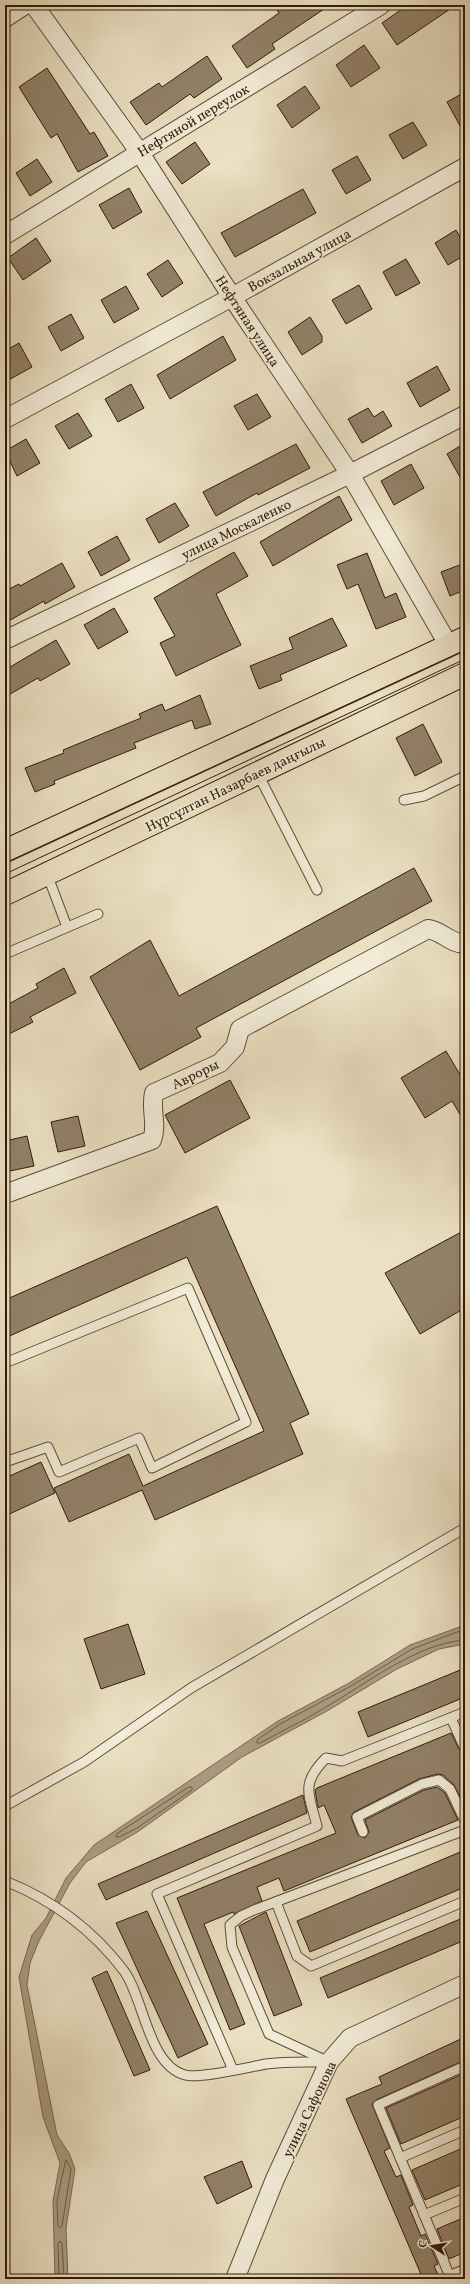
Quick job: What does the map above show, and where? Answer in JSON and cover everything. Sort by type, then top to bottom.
[{"type":"main road","points":[[5,851],[457,642],[464,678]]},
{"type":"main road","name":"Нұрсұлтан Назарбаев даңғылы","points":[[5,894],[464,678]]},
{"type":"street","points":[[5,18],[25,5]]},
{"type":"street","name":"Нефтяная улица","points":[[34,5],[140,153],[232,297],[350,474],[457,642]]},
{"type":"street","name":"Нефтяной переулок","points":[[5,235],[381,5]]},
{"type":"street","name":"Вокзальная улица","points":[[5,419],[232,297],[465,167]]},
{"type":"street","name":"улица Москаленко","points":[[5,640],[350,474],[465,415]]},
{"type":"street","name":"Авроры","points":[[5,1194],[152,1140],[156,1129],[152,1107],[154,1093],[220,1063],[235,1047],[240,1029],[428,929],[437,930],[456,943],[465,944]]},
{"type":"street","name":"улица Сафонова","points":[[235,2279],[275,2179],[328,2062],[350,2038],[465,1984]]},
{"type":"lane","points":[[258,774],[317,890]]},
{"type":"lane","points":[[404,800],[424,796],[465,776]]},
{"type":"lane","points":[[47,874],[67,927]]},
{"type":"lane","points":[[5,954],[98,914]]},
{"type":"lane","points":[[5,1363],[188,1288],[246,1422],[152,1468],[139,1438],[59,1472],[48,1447],[5,1462]]},
{"type":"lane","points":[[5,1806],[84,1762],[191,1688],[465,1528]]},
{"type":"lane","points":[[234,2070],[158,1894],[317,1826],[307,1785],[313,1771],[326,1758],[342,1761],[465,1712]]},
{"type":"lane","points":[[451,1718],[465,1748]]},
{"type":"lane","points":[[363,1832],[357,1817],[422,1784],[439,1780],[450,1789],[465,1821]]},
{"type":"lane","points":[[328,2062],[269,2034],[232,1947],[230,1925],[241,1916],[465,1830]]},
{"type":"lane","points":[[5,1881],[32,1892],[90,1932],[125,1973],[151,2036],[169,2068],[186,2075],[234,2070],[268,2064],[328,2062]]},
{"type":"lane","points":[[276,1902],[297,1956],[311,1966],[465,1901]]},
{"type":"lane","points":[[465,2066],[378,2105],[450,2278],[465,2269]]},
{"type":"lane","points":[[400,2158],[465,2130]]},
{"type":"lane","points":[[424,2215],[465,2198]]},
{"type":"water","points":[[465,1625],[465,1644],[439,1649],[397,1669],[327,1711],[242,1757],[139,1831],[86,1862],[70,1883],[39,1941],[30,1963],[27,1985],[57,2135],[69,2153],[75,2169],[66,2228],[68,2279],[55,2279],[53,2201],[60,2163],[43,2117],[19,1977],[32,1935],[46,1918],[66,1878],[94,1845],[278,1721],[349,1683],[410,1645]]},
{"type":"building","points":[[274,5],[330,5],[272,44],[275,49],[247,68],[232,46],[279,13]]},
{"type":"building","points":[[408,5],[456,5],[397,45],[382,23]]},
{"type":"building","points":[[364,45],[380,68],[351,87],[336,65]]},
{"type":"building","points":[[207,56],[222,79],[194,98],[190,94],[146,125],[130,102],[159,83],[162,87]]},
{"type":"building","points":[[47,68],[90,134],[94,132],[108,156],[78,172],[57,134],[51,138],[19,87]]},
{"type":"building","points":[[305,86],[320,108],[292,128],[277,105]]},
{"type":"building","points":[[465,92],[465,135],[447,102]]},
{"type":"building","points":[[413,122],[427,145],[403,159],[389,135]]},
{"type":"building","points":[[195,142],[210,164],[182,184],[166,162]]},
{"type":"building","points":[[357,156],[371,180],[346,194],[332,170]]},
{"type":"building","points":[[37,159],[52,182],[30,196],[16,173]]},
{"type":"building","points":[[129,188],[142,212],[113,229],[99,205]]},
{"type":"building","points":[[303,189],[316,213],[235,257],[221,233]]},
{"type":"building","points":[[456,230],[465,246],[465,255],[448,265],[435,243]]},
{"type":"building","points":[[36,238],[51,261],[23,280],[8,258]]},
{"type":"building","points":[[406,259],[420,283],[396,296],[383,272]]},
{"type":"building","points":[[168,260],[183,283],[162,297],[147,274]]},
{"type":"building","points":[[359,285],[372,309],[346,324],[332,300]]},
{"type":"building","points":[[126,286],[139,309],[114,323],[101,300]]},
{"type":"building","points":[[71,314],[84,338],[61,351],[48,327]]},
{"type":"building","points":[[310,317],[322,336],[322,342],[302,355],[288,332]]},
{"type":"building","points":[[223,336],[236,360],[170,399],[157,375]]},
{"type":"building","points":[[19,343],[32,367],[5,382],[5,351]]},
{"type":"building","points":[[437,366],[450,390],[420,407],[407,383]]},
{"type":"building","points":[[131,384],[144,408],[118,422],[105,399]]},
{"type":"building","points":[[257,394],[271,417],[248,430],[234,406]]},
{"type":"building","points":[[368,408],[374,417],[383,411],[392,426],[362,443],[348,419]]},
{"type":"building","points":[[78,413],[92,436],[69,449],[55,426]]},
{"type":"building","points":[[26,439],[40,463],[17,476],[5,451]]},
{"type":"building","points":[[465,443],[465,486],[447,454]]},
{"type":"building","points":[[296,444],[310,468],[258,495],[257,493],[216,516],[203,492]]},
{"type":"building","points":[[411,464],[424,488],[394,505],[381,481]]},
{"type":"building","points":[[339,496],[352,520],[273,566],[260,542]]},
{"type":"building","points":[[175,503],[189,526],[159,543],[146,519]]},
{"type":"building","points":[[117,536],[130,560],[101,576],[88,552]]},
{"type":"building","points":[[234,552],[248,576],[216,594],[241,645],[176,676],[160,643],[175,636],[154,598]]},
{"type":"building","points":[[367,553],[385,598],[396,593],[406,617],[376,629],[358,584],[347,589],[337,565]]},
{"type":"building","points":[[62,563],[75,587],[45,604],[44,601],[5,623],[5,591],[19,584],[20,586]]},
{"type":"building","points":[[465,563],[465,590],[450,596],[441,572]]},
{"type":"building","points":[[114,608],[128,632],[98,649],[84,625]]},
{"type":"building","points":[[332,618],[347,646],[280,675],[282,680],[259,689],[250,666],[293,649],[289,638]]},
{"type":"building","points":[[56,640],[70,664],[40,681],[38,678],[5,697],[5,670]]},
{"type":"building","points":[[200,695],[211,724],[195,729],[192,720],[134,743],[136,748],[54,781],[55,784],[35,792],[25,768],[64,753],[63,750],[141,718],[139,714],[162,704],[165,711]]},
{"type":"building","points":[[423,724],[442,762],[415,776],[396,738]]},
{"type":"building","points":[[414,868],[432,901],[196,1028],[201,1037],[140,1070],[90,977],[150,940],[179,996]]},
{"type":"building","points":[[64,968],[76,993],[30,1017],[33,1022],[5,1036],[5,1006],[38,988],[36,984]]},
{"type":"building","points":[[446,1051],[465,1083],[465,1123],[452,1101],[425,1118],[401,1078]]},
{"type":"building","points":[[230,1080],[250,1118],[185,1153],[165,1115]]},
{"type":"building","points":[[78,1116],[85,1146],[58,1152],[51,1122]]},
{"type":"building","points":[[27,1136],[34,1166],[5,1172],[5,1141]]},
{"type":"building","points":[[217,1206],[309,1414],[290,1423],[303,1454],[155,1520],[142,1490],[69,1522],[54,1488],[129,1454],[143,1486],[264,1431],[187,1257],[5,1338],[5,1300]]},
{"type":"building","points":[[465,1230],[465,1308],[420,1334],[385,1273]]},
{"type":"building","points":[[41,1462],[55,1493],[5,1516],[5,1478]]},
{"type":"building","points":[[128,1624],[145,1674],[101,1689],[84,1639]]},
{"type":"building","points":[[465,1668],[465,1697],[368,1737],[358,1712]]},
{"type":"building","points":[[451,1733],[460,1751],[465,1755],[465,1807],[454,1785],[443,1775],[438,1774],[419,1779],[354,1812],[351,1817],[358,1835],[365,1838],[369,1832],[365,1820],[424,1790],[437,1787],[445,1793],[458,1820],[284,1891],[279,1878],[257,1887],[262,1901],[234,1914],[233,1912],[204,1924],[245,2024],[230,2030],[177,1898],[336,1833],[324,1805],[318,1808],[315,1790],[317,1788]]},
{"type":"building","points":[[303,1795],[307,1813],[106,1900],[98,1884]]},
{"type":"building","points":[[465,1850],[465,1887],[310,1952],[297,1921]]},
{"type":"building","points":[[147,1911],[208,2044],[178,2058],[116,1923]]},
{"type":"building","points":[[266,1912],[302,2005],[274,2016],[239,1926]]},
{"type":"building","points":[[465,1917],[465,1940],[328,1998],[320,1978]]},
{"type":"building","points":[[107,1971],[150,2070],[134,2076],[92,1978]]},
{"type":"building","points":[[465,2037],[465,2060],[376,2100],[372,2104],[390,2148],[384,2151],[396,2177],[401,2175],[413,2205],[409,2207],[421,2236],[425,2234],[438,2264],[434,2266],[440,2279],[423,2279],[346,2099],[382,2084],[379,2077]]},
{"type":"building","points":[[465,2073],[465,2116],[401,2144],[386,2108]]},
{"type":"building","points":[[465,2147],[465,2183],[425,2200],[412,2170]]},
{"type":"building","points":[[242,2161],[252,2187],[217,2204],[204,2177]]},
{"type":"building","points":[[465,2217],[465,2252],[449,2259],[437,2229]]},
{"type":"tram line","points":[[5,863],[465,650]]},
{"type":"tram line","points":[[5,874],[465,659]]}]
